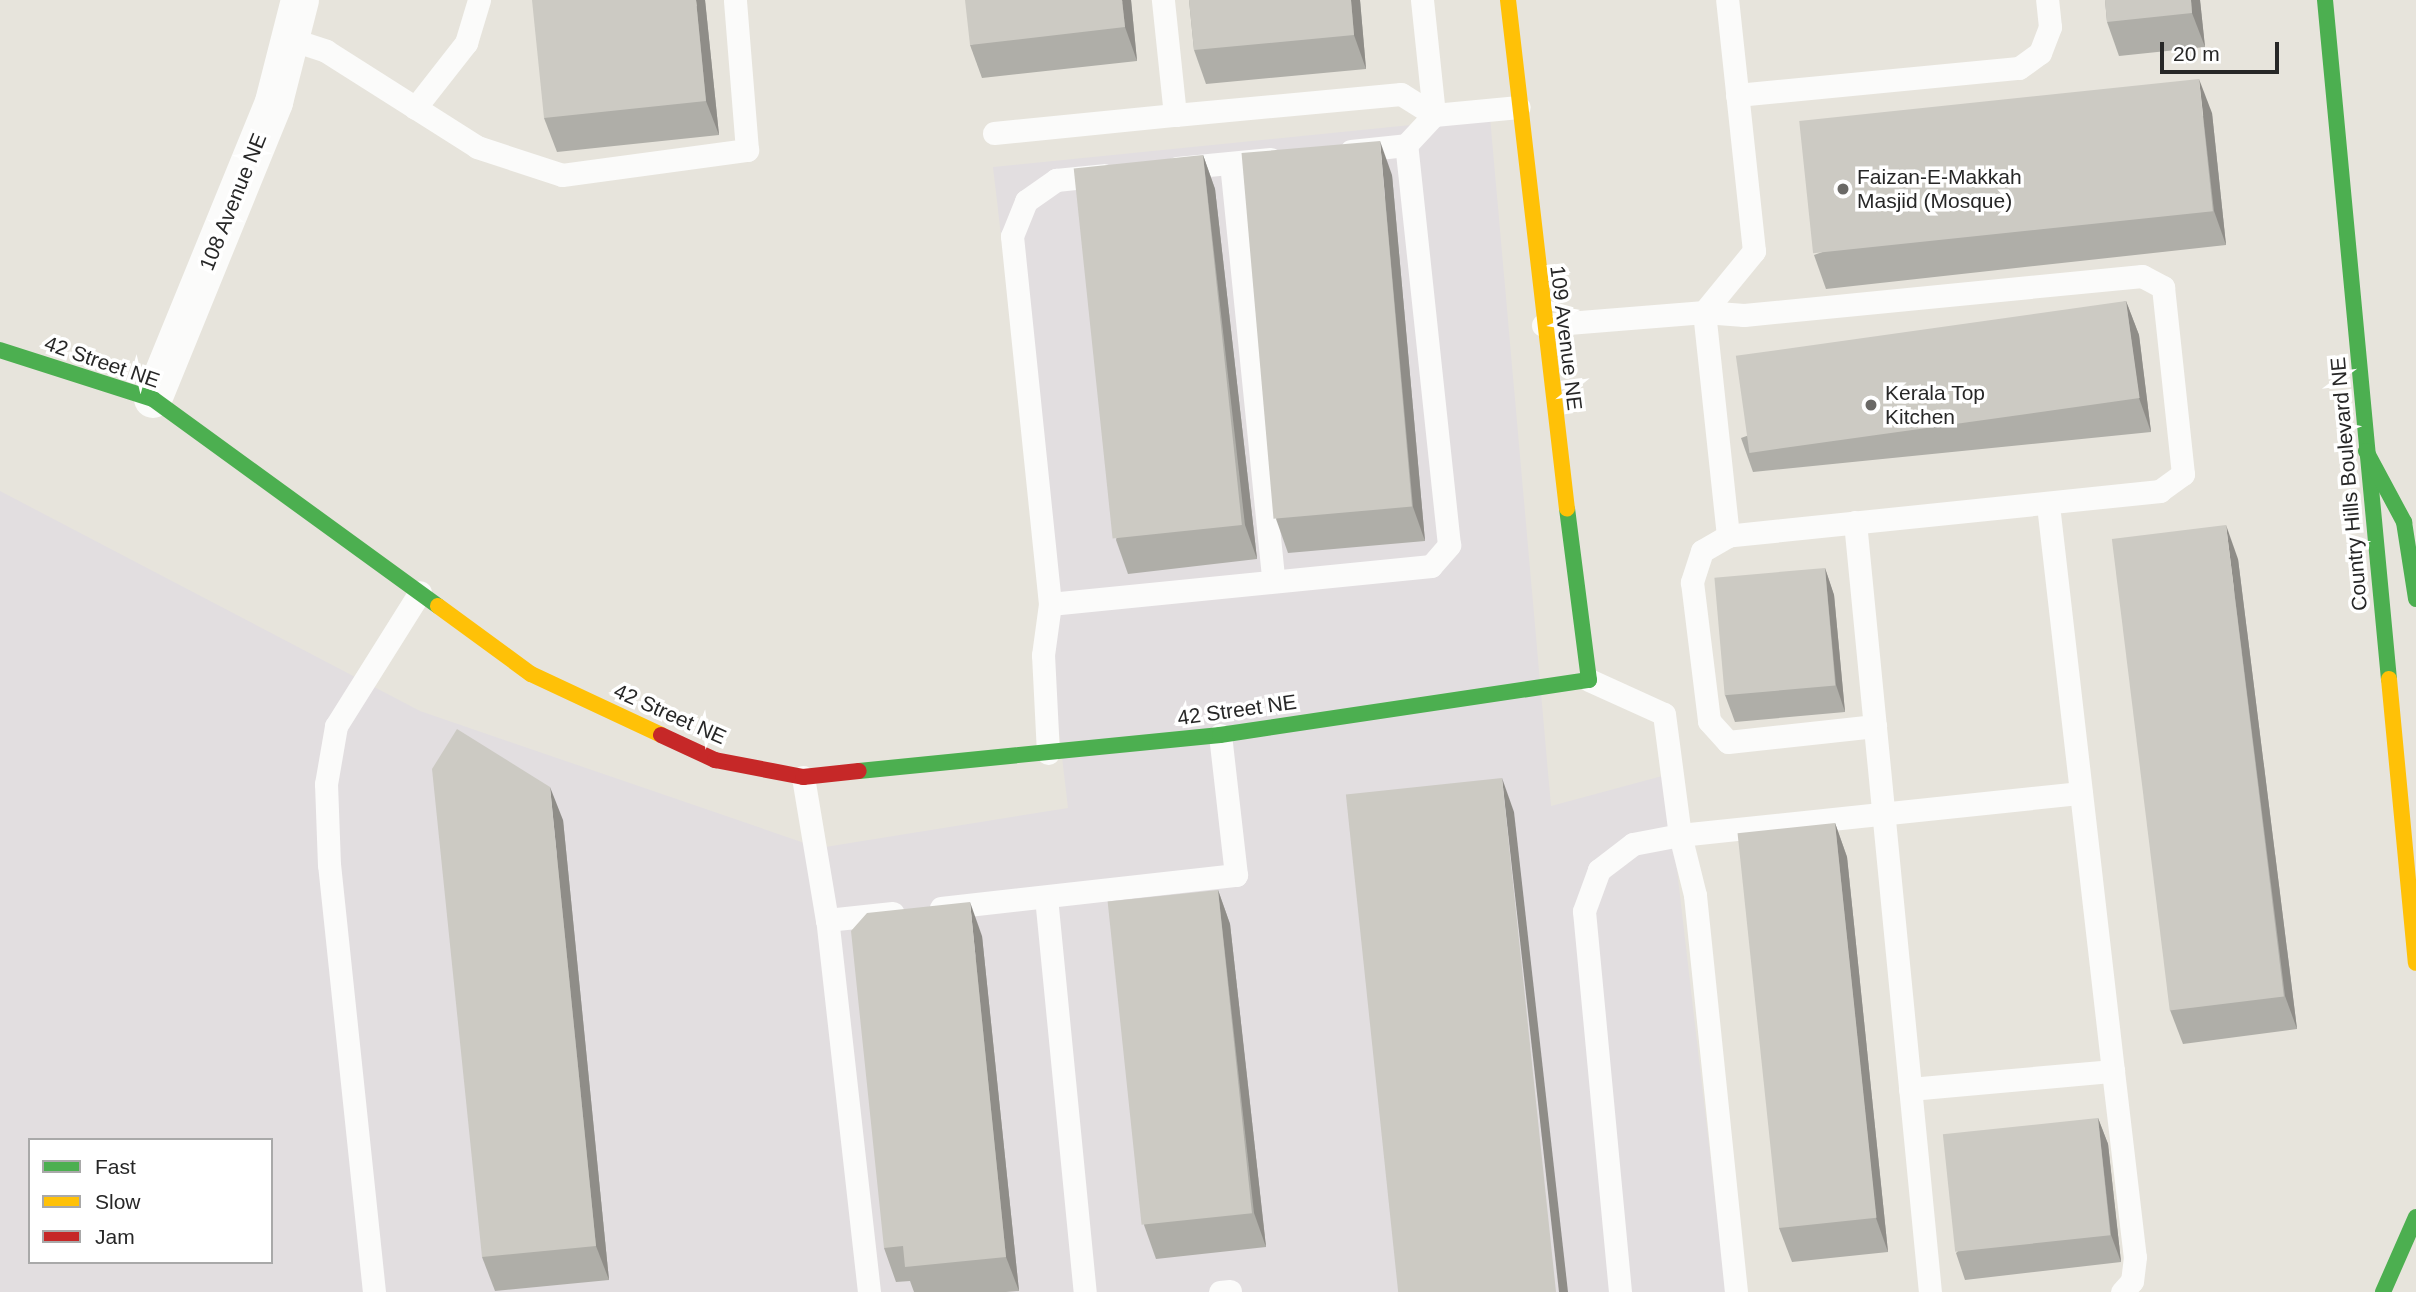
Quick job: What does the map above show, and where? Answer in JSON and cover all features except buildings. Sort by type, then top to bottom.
[{"type":"street","name":"108 Avenue NE","points":[[153,399],[274,102],[300,0]]},
{"type":"street","name":"109 Avenue NE","points":[[1508,0],[1543,325],[1588,680]]},
{"type":"street","name":"Country Hills Boulevard NE","points":[[2325,0],[2416,963]]},
{"type":"street","name":"42 Street NE","points":[[0,350],[153,399],[531,674],[715,760],[803,777],[1220,735],[1588,680]]},
{"type":"street","points":[[2367,451],[2404,522],[2416,599]]},
{"type":"street","points":[[2383,1292],[2416,1217]]},
{"type":"lane","points":[[415,108],[466,43],[479,0]]},
{"type":"lane","points":[[290,39],[326,51],[477,147],[562,175],[747,150],[735,0]]},
{"type":"lane","points":[[1163,0],[1175,115]]},
{"type":"lane","points":[[1325,153],[1406,145],[1434,115],[1422,0]]},
{"type":"lane","points":[[1727,0],[1754,251],[1704,312],[1728,536]]},
{"type":"lane","points":[[1737,95],[2019,68],[2040,53],[2050,27],[2047,0]]},
{"type":"lane","points":[[995,134],[1401,94],[1434,115],[1519,107]]},
{"type":"lane","points":[[1050,604],[1273,579],[1431,566],[1449,545],[1406,145]]},
{"type":"lane","points":[[1150,170],[1298,156]]},
{"type":"lane","points":[[1231,163],[1273,579]]},
{"type":"lane","points":[[1048,753],[1043,655],[1050,604],[1012,236],[1026,201],[1056,180],[1124,173]]},
{"type":"lane","points":[[1543,325],[1704,312],[1744,315],[2142,276],[2164,287],[2183,474],[2160,491],[2048,505],[1728,536],[1702,551],[1692,582],[1709,721],[1728,742],[1875,726]]},
{"type":"lane","points":[[2048,505],[2135,1257],[2132,1281],[2122,1292]]},
{"type":"lane","points":[[1855,522],[1930,1292]]},
{"type":"lane","points":[[374,1292],[329,865],[326,785],[336,726],[420,592]]},
{"type":"lane","points":[[1588,680],[1664,714],[1680,835],[1695,895],[1737,1292]]},
{"type":"lane","points":[[827,920],[1236,875],[1220,735]]},
{"type":"lane","points":[[803,777],[827,920],[869,1292]]},
{"type":"lane","points":[[1620,1292],[1584,911],[1599,870],[1633,844],[1680,835],[2081,793]]},
{"type":"lane","points":[[1046,897],[1085,1292]]},
{"type":"lane","points":[[1910,1089],[2113,1071]]},
{"type":"shaded area","points":[[1490,117],[1551,806],[1666,775],[1726,1292],[0,1292],[0,491],[420,711],[819,848],[1068,808],[993,167]]},
{"type":"traffic: fast","points":[[2325,0],[2389,679]]},
{"type":"traffic: fast","points":[[0,350],[153,399],[438,606]]},
{"type":"traffic: fast","points":[[2366,451],[2404,522],[2416,599]]},
{"type":"traffic: fast","points":[[859,771],[1220,735],[1589,680],[1567,509]]},
{"type":"traffic: fast","points":[[2383,1292],[2416,1217]]},
{"type":"traffic: slow","points":[[1508,0],[1567,509]]},
{"type":"traffic: slow","points":[[438,606],[531,674],[661,735]]},
{"type":"traffic: slow","points":[[2389,679],[2416,963]]},
{"type":"traffic: jam","points":[[661,735],[715,760],[803,777],[859,771]]},
{"type":"place","name":"Faizan-E-Makkah Masjid (Mosque)","points":[[1843,189]]},
{"type":"place","name":"Kerala Top Kitchen","points":[[1871,405]]}]
